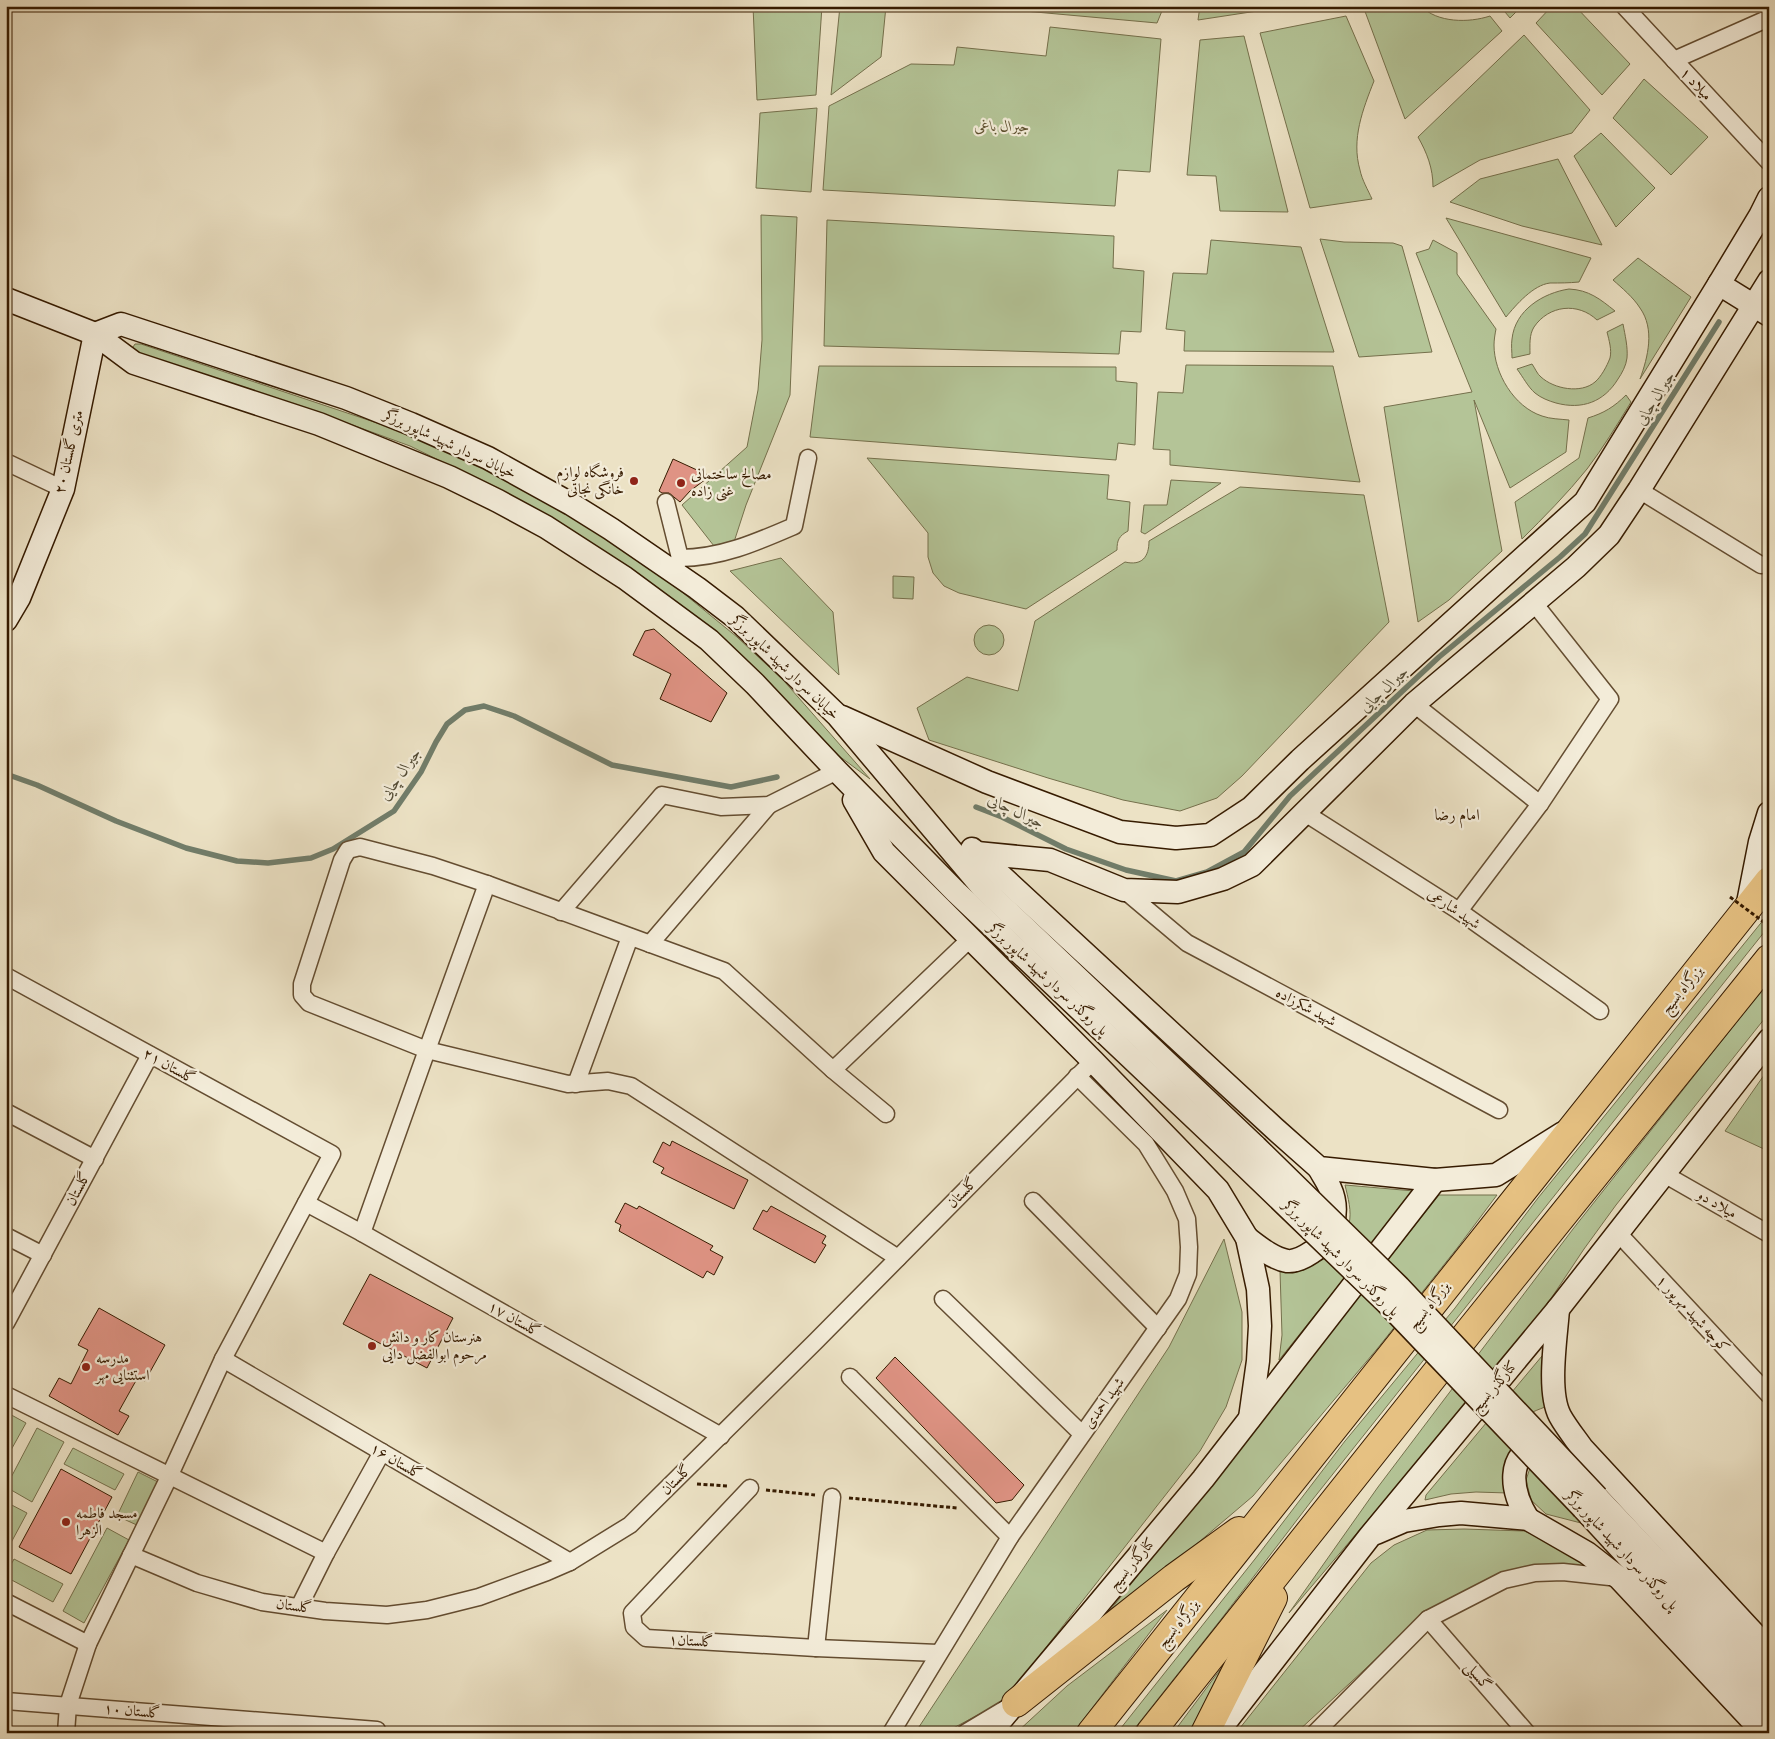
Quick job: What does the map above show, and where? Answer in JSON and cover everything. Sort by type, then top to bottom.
[{"type":"highway","name":"بزرگراه بسیج","points":[[1091,1733],[1569,1130],[1739,902],[1769,881]]},
{"type":"highway","points":[[1150,1733],[1297,1550],[1470,1329],[1769,959]]},
{"type":"highway","points":[[1016,1703],[1174,1578],[1268,1509]]},
{"type":"highway","points":[[1205,1733],[1297,1550]]},
{"type":"main road","points":[[837,715],[987,782],[1120,832],[1176,838],[1210,835],[1251,808],[1300,760],[1585,502],[1719,284],[1766,212]]},
{"type":"main road","points":[[977,853],[1050,860],[1124,890],[1178,892],[1223,879],[1252,865],[1414,704],[1576,567],[1609,535],[1761,310],[1769,281]]},
{"type":"main road","points":[[1719,284],[1761,310]]},
{"type":"main road","name":"خیابان سردار شهید شاپور برزگر","points":[[6,299],[95,334],[134,363],[318,424],[449,477],[498,501],[546,528],[625,578],[709,640],[755,684],[837,771]]},
{"type":"main road","name":"خیابان سردار شهید شاپور برزگر","points":[[95,334],[121,324],[303,382],[411,424],[488,458],[571,504],[677,564],[837,715],[890,778]]},
{"type":"main road","name":"۲۰ متری گلستان","points":[[6,620],[12,596],[63,489],[95,334]]},
{"type":"main road","points":[[837,771],[884,852],[1093,1061],[1218,1190],[1247,1238],[1258,1289],[1260,1326],[1258,1361],[1250,1418]]},
{"type":"main road","name":"پل روگذر سردار شهید شاپور برزگر","points":[[837,771],[956,892],[1249,1154]]},
{"type":"main road","points":[[890,778],[977,853],[1319,1168],[1331,1189],[1335,1205],[1334,1221],[1331,1229],[1318,1249],[1306,1256],[1289,1261],[1267,1253],[1247,1238]]},
{"type":"main road","name":"پل روگذر سردار شهید شاپور برزگر","points":[[890,778],[982,887],[1249,1154],[1387,1303],[1769,1679]]},
{"type":"main road","points":[[1739,902],[1769,813]]},
{"type":"main road","name":"کنارگذر بسیج","points":[[1217,1733],[1370,1536],[1558,1309],[1769,1040]]},
{"type":"main road","points":[[1319,1168],[1435,1180],[1496,1175],[1569,1130]]},
{"type":"main road","name":"کنارگذر بسیج","points":[[990,1733],[1202,1480],[1435,1180]]},
{"type":"main road","points":[[1558,1309],[1554,1398],[1560,1416],[1582,1448],[1769,1650]]},
{"type":"main road","points":[[1528,1519],[1520,1507],[1514,1479],[1521,1454],[1532,1445],[1543,1441],[1559,1440],[1582,1448]]},
{"type":"main road","name":"پل روگذر سردار شهید شاپور برزگر","points":[[1590,1502],[1769,1709]]},
{"type":"main road","points":[[1370,1536],[1404,1521],[1439,1515],[1461,1513],[1528,1519],[1587,1554],[1619,1578],[1764,1733]]},
{"type":"street","name":"میلاد ۱","points":[[1624,6],[1769,162]]},
{"type":"street","points":[[1674,60],[1769,18]]},
{"type":"street","points":[[666,502],[677,564],[745,547],[794,526],[808,458]]},
{"type":"street","points":[[6,462],[63,489]]},
{"type":"street","points":[[1639,490],[1761,564]]},
{"type":"street","points":[[1458,911],[1540,804],[1610,699],[1534,603]]},
{"type":"street","points":[[1414,704],[1540,804]]},
{"type":"street","points":[[650,944],[769,805],[837,771]]},
{"type":"street","points":[[561,912],[662,794],[721,807],[769,805]]},
{"type":"street","name":"شهید شارعی","points":[[1305,813],[1458,911],[1600,1011]]},
{"type":"street","points":[[886,1114],[833,1070],[724,971],[433,866],[360,847],[348,850],[342,860],[302,984],[302,995],[309,1003],[427,1050],[568,1084],[608,1081],[631,1086],[898,1258]]},
{"type":"street","points":[[362,1233],[487,884]]},
{"type":"street","name":"شهید شکرزاده","points":[[1124,890],[1187,943],[1499,1110]]},
{"type":"street","points":[[576,1084],[630,937]]},
{"type":"street","points":[[833,1070],[970,938]]},
{"type":"street","name":"گلستان ۲۱","points":[[6,976],[332,1154],[306,1203]]},
{"type":"street","name":"گلستان","points":[[6,1323],[150,1056]]},
{"type":"street","name":"گلستان","points":[[131,1556],[198,1583],[262,1602],[325,1611],[387,1615],[427,1610],[479,1597],[570,1562],[630,1524],[1093,1061]]},
{"type":"street","name":"شهید احمدی","points":[[891,1733],[1010,1537],[1178,1299],[1188,1274],[1187,1219],[1175,1191],[1146,1144],[1077,1076]]},
{"type":"street","points":[[6,1112],[95,1158]]},
{"type":"street","name":"میلاد دو","points":[[1664,1174],[1768,1230]]},
{"type":"street","points":[[1033,1201],[1158,1328]]},
{"type":"street","points":[[66,1733],[68,1706],[88,1644],[223,1359],[306,1203]]},
{"type":"street","name":"گلستان ۱۷","points":[[306,1203],[720,1436]]},
{"type":"street","name":"کوچه شهید مهرپور ۱","points":[[1618,1233],[1769,1396]]},
{"type":"street","points":[[6,1236],[43,1255]]},
{"type":"street","points":[[943,1299],[1082,1434]]},
{"type":"street","name":"گلستان ۱۶","points":[[223,1359],[570,1562]]},
{"type":"street","points":[[850,1378],[1010,1537]]},
{"type":"street","points":[[6,1396],[326,1553]]},
{"type":"street","points":[[300,1607],[326,1553],[382,1452]]},
{"type":"street","name":"گلستان۱","points":[[750,1488],[632,1613],[634,1627],[646,1638],[938,1653]]},
{"type":"street","points":[[816,1648],[832,1497]]},
{"type":"street","points":[[1315,1733],[1428,1619],[1504,1580],[1535,1573],[1563,1572],[1619,1578]]},
{"type":"street","points":[[6,1602],[88,1644]]},
{"type":"street","name":"گسیلی","points":[[1428,1619],[1527,1733]]},
{"type":"street","name":"گلستان ۱۰","points":[[6,1700],[377,1732]]},
{"type":"street","points":[[965,1733],[1016,1703]]},
{"type":"path","points":[[1739,902],[1769,926]]},
{"type":"green space","points":[[753,6],[822,6],[816,95],[757,100]]},
{"type":"green space","points":[[840,6],[886,6],[881,57],[831,95]]},
{"type":"green space","points":[[992,6],[1164,6],[1157,23],[991,8]]},
{"type":"green space","points":[[1200,6],[1290,6],[1198,20]]},
{"type":"green space","points":[[1363,6],[1421,6],[1436,16],[1454,20],[1473,20],[1490,16],[1502,31],[1405,119]]},
{"type":"green space","points":[[1500,6],[1522,6],[1510,18]]},
{"type":"green space","points":[[1552,6],[1575,6],[1630,64],[1602,95],[1536,23]]},
{"type":"green space","points":[[1346,16],[1374,81],[1362,113],[1357,147],[1361,174],[1372,199],[1310,208],[1260,33]]},
{"type":"green space","name":"جیرال باغی","points":[[1050,27],[1161,39],[1150,172],[1118,170],[1115,206],[823,190],[829,106],[911,64],[954,65],[957,47],[1046,56]]},
{"type":"green space","points":[[1524,35],[1590,110],[1572,133],[1480,160],[1433,187],[1429,161],[1418,137]]},
{"type":"green space","points":[[1244,36],[1288,212],[1220,211],[1216,176],[1187,175],[1200,40]]},
{"type":"green space","points":[[1644,79],[1708,137],[1671,175],[1613,118]]},
{"type":"green space","points":[[817,108],[811,192],[756,188],[760,113]]},
{"type":"green space","points":[[1601,133],[1655,188],[1616,227],[1574,156]]},
{"type":"green space","points":[[1558,159],[1602,245],[1522,226],[1450,202],[1480,179]]},
{"type":"green space","points":[[761,215],[797,217],[790,395],[746,505],[734,542],[714,546],[682,505],[747,447],[758,390],[762,340]]},
{"type":"green space","points":[[1446,218],[1591,258],[1579,282],[1550,283],[1537,287],[1525,296],[1506,317]]},
{"type":"green space","points":[[827,220],[1114,236],[1113,268],[1144,271],[1141,332],[1121,331],[1119,354],[824,346]]},
{"type":"green space","points":[[1320,239],[1344,242],[1393,243],[1402,246],[1432,352],[1359,357]]},
{"type":"green space","points":[[1211,240],[1301,247],[1334,352],[1184,351],[1185,331],[1166,329],[1173,273],[1207,274]]},
{"type":"green space","points":[[1433,240],[1457,253],[1457,274],[1496,329],[1495,356],[1508,388],[1532,412],[1542,416],[1569,420],[1566,452],[1510,488],[1474,400],[1502,551],[1449,600],[1418,622],[1384,407],[1472,392],[1416,253],[1429,249]]},
{"type":"green space","points":[[1638,258],[1691,297],[1640,379],[1649,343],[1645,316],[1637,304],[1613,280]]},
{"type":"green space","points":[[1569,289],[1588,293],[1615,311],[1597,320],[1581,310],[1564,308],[1556,310],[1540,320],[1532,330],[1530,354],[1512,358],[1514,329],[1524,311],[1550,294]]},
{"type":"green space","points":[[1623,324],[1627,350],[1625,367],[1612,387],[1599,399],[1583,405],[1566,405],[1545,399],[1532,391],[1517,369],[1532,364],[1540,376],[1553,385],[1575,389],[1589,386],[1595,382],[1606,368],[1611,355],[1607,332]]},
{"type":"green space","points":[[135,344],[141,344],[413,435],[504,478],[589,526],[666,579],[737,637],[784,681],[870,779],[835,753],[775,689],[730,648],[658,588],[585,539],[500,490],[410,446],[131,350]]},
{"type":"green space","points":[[1186,365],[1333,366],[1360,482],[1170,465],[1170,450],[1153,449],[1158,392],[1183,393]]},
{"type":"green space","points":[[819,366],[1116,367],[1116,381],[1137,383],[1135,445],[1118,443],[1116,460],[810,437]]},
{"type":"green space","points":[[1626,395],[1631,402],[1593,461],[1522,539],[1515,502],[1579,458],[1588,418],[1608,409]]},
{"type":"green space","points":[[867,458],[1109,475],[1107,499],[1130,502],[1128,531],[1119,539],[1117,550],[1026,609],[959,593],[944,586],[933,573],[928,557],[928,533]]},
{"type":"green space","points":[[1171,480],[1221,483],[1145,534],[1141,532],[1144,505],[1167,505]]},
{"type":"green space","points":[[1240,487],[1364,495],[1389,622],[1242,776],[1217,798],[1180,811],[1123,800],[929,740],[917,708],[967,677],[1018,691],[1035,621],[1125,562],[1136,563],[1140,561],[1148,552],[1149,541]]},
{"type":"green space","points":[[781,558],[833,612],[839,675],[730,571]]},
{"type":"green space","points":[[893,576],[914,577],[913,599],[893,598]]},
{"type":"green space","points":[[989,625],[1000,629],[1004,640],[1000,651],[989,655],[978,651],[974,640],[978,629]]},
{"type":"green space","points":[[1769,913],[1769,926],[1313,1499],[1131,1733],[1117,1733],[1255,1559],[1345,1441],[1455,1308],[1538,1198]]},
{"type":"green space","points":[[1769,981],[1769,1013],[1616,1205],[1532,1327],[1289,1613],[1378,1487],[1573,1229]]},
{"type":"green space","points":[[1769,1068],[1769,1140],[1764,1149],[1725,1131]]},
{"type":"green space","points":[[1345,1185],[1414,1191],[1279,1360],[1282,1335],[1280,1271],[1288,1271],[1321,1261],[1340,1246],[1350,1219]]},
{"type":"green space","points":[[1439,1195],[1497,1195],[1377,1349],[1253,1496],[1093,1632]]},
{"type":"green space","points":[[1224,1239],[1242,1312],[1242,1360],[1226,1407],[1200,1451],[1004,1701],[944,1733],[915,1733],[1169,1347]]},
{"type":"green space","points":[[1542,1356],[1550,1405],[1527,1415],[1520,1425],[1511,1454],[1508,1493],[1476,1492],[1451,1494],[1425,1500],[1426,1495]]},
{"type":"green space","points":[[6,1412],[26,1423],[6,1459]]},
{"type":"green space","points":[[37,1428],[64,1442],[32,1502],[6,1487]]},
{"type":"green space","points":[[73,1448],[124,1474],[115,1490],[64,1464]]},
{"type":"green space","points":[[1530,1468],[1581,1523],[1546,1514],[1531,1500],[1526,1480]]},
{"type":"green space","points":[[138,1472],[160,1483],[139,1526],[117,1516]]},
{"type":"green space","points":[[6,1502],[27,1513],[6,1552]]},
{"type":"green space","points":[[107,1528],[129,1540],[84,1623],[63,1611]]},
{"type":"green space","points":[[1427,1530],[1524,1531],[1567,1548],[1598,1567],[1527,1569],[1391,1645],[1296,1733],[1236,1733],[1371,1563],[1394,1545]]},
{"type":"green space","points":[[14,1559],[63,1584],[53,1602],[6,1577]]},
{"type":"green space","points":[[1167,1610],[1073,1733],[1016,1733],[1067,1686]]},
{"type":"green space","points":[[1234,1651],[1194,1733],[1173,1733]]},
{"type":"building","name":"مصالح ساختمانی غنی زاده","points":[[673,459],[710,476],[690,491],[680,502],[669,493],[659,491]]},
{"type":"building","points":[[654,629],[727,693],[711,722],[660,699],[671,674],[633,655],[645,631]]},
{"type":"building","points":[[672,1141],[748,1180],[734,1209],[661,1173],[664,1168],[653,1162],[663,1142],[670,1146]]},
{"type":"building","points":[[625,1203],[637,1209],[639,1206],[713,1246],[710,1250],[723,1257],[714,1275],[707,1271],[703,1278],[619,1231],[621,1225],[615,1222]]},
{"type":"building","points":[[771,1206],[826,1236],[822,1243],[826,1245],[815,1263],[753,1229],[763,1210],[767,1212]]},
{"type":"building","points":[[370,1274],[453,1318],[427,1368],[343,1324]]},
{"type":"building","points":[[99,1308],[165,1345],[145,1381],[138,1377],[119,1411],[129,1416],[118,1435],[49,1396],[59,1378],[71,1384],[88,1350],[78,1345]]},
{"type":"building","points":[[895,1357],[1024,1485],[1012,1500],[996,1503],[876,1378]]},
{"type":"building","name":"مسجد فاطمه الزهرا","points":[[61,1469],[112,1497],[71,1574],[19,1547]]},
{"type":"waterway","name":"جیرال چایی","points":[[976,807],[1002,817],[1066,849],[1126,870],[1176,881],[1207,872],[1244,852],[1290,796],[1439,657],[1585,534],[1719,322]]},
{"type":"waterway","name":"جیرال چایی","points":[[6,774],[37,785],[116,821],[186,848],[237,861],[268,863],[311,858],[333,849],[394,811],[421,772],[447,724],[465,710],[484,706],[514,716],[612,765],[731,787],[777,777]]},
{"type":"place","name":"فروشگاه لوازم خانگی نجاتی","points":[[634,481]]},
{"type":"place","name":"مصالح ساختمانی غنی زاده","points":[[681,483]]},
{"type":"place","name":"هنرستان کار و دانش مرحوم ابوالفضل دایی","points":[[372,1346]]},
{"type":"place","name":"مدرسه استثنایی مهر","points":[[86,1367]]},
{"type":"place","name":"مسجد فاطمه الزهرا","points":[[66,1522]]},
{"type":"district","name":"امام رضا","points":[[1457,815]]}]
